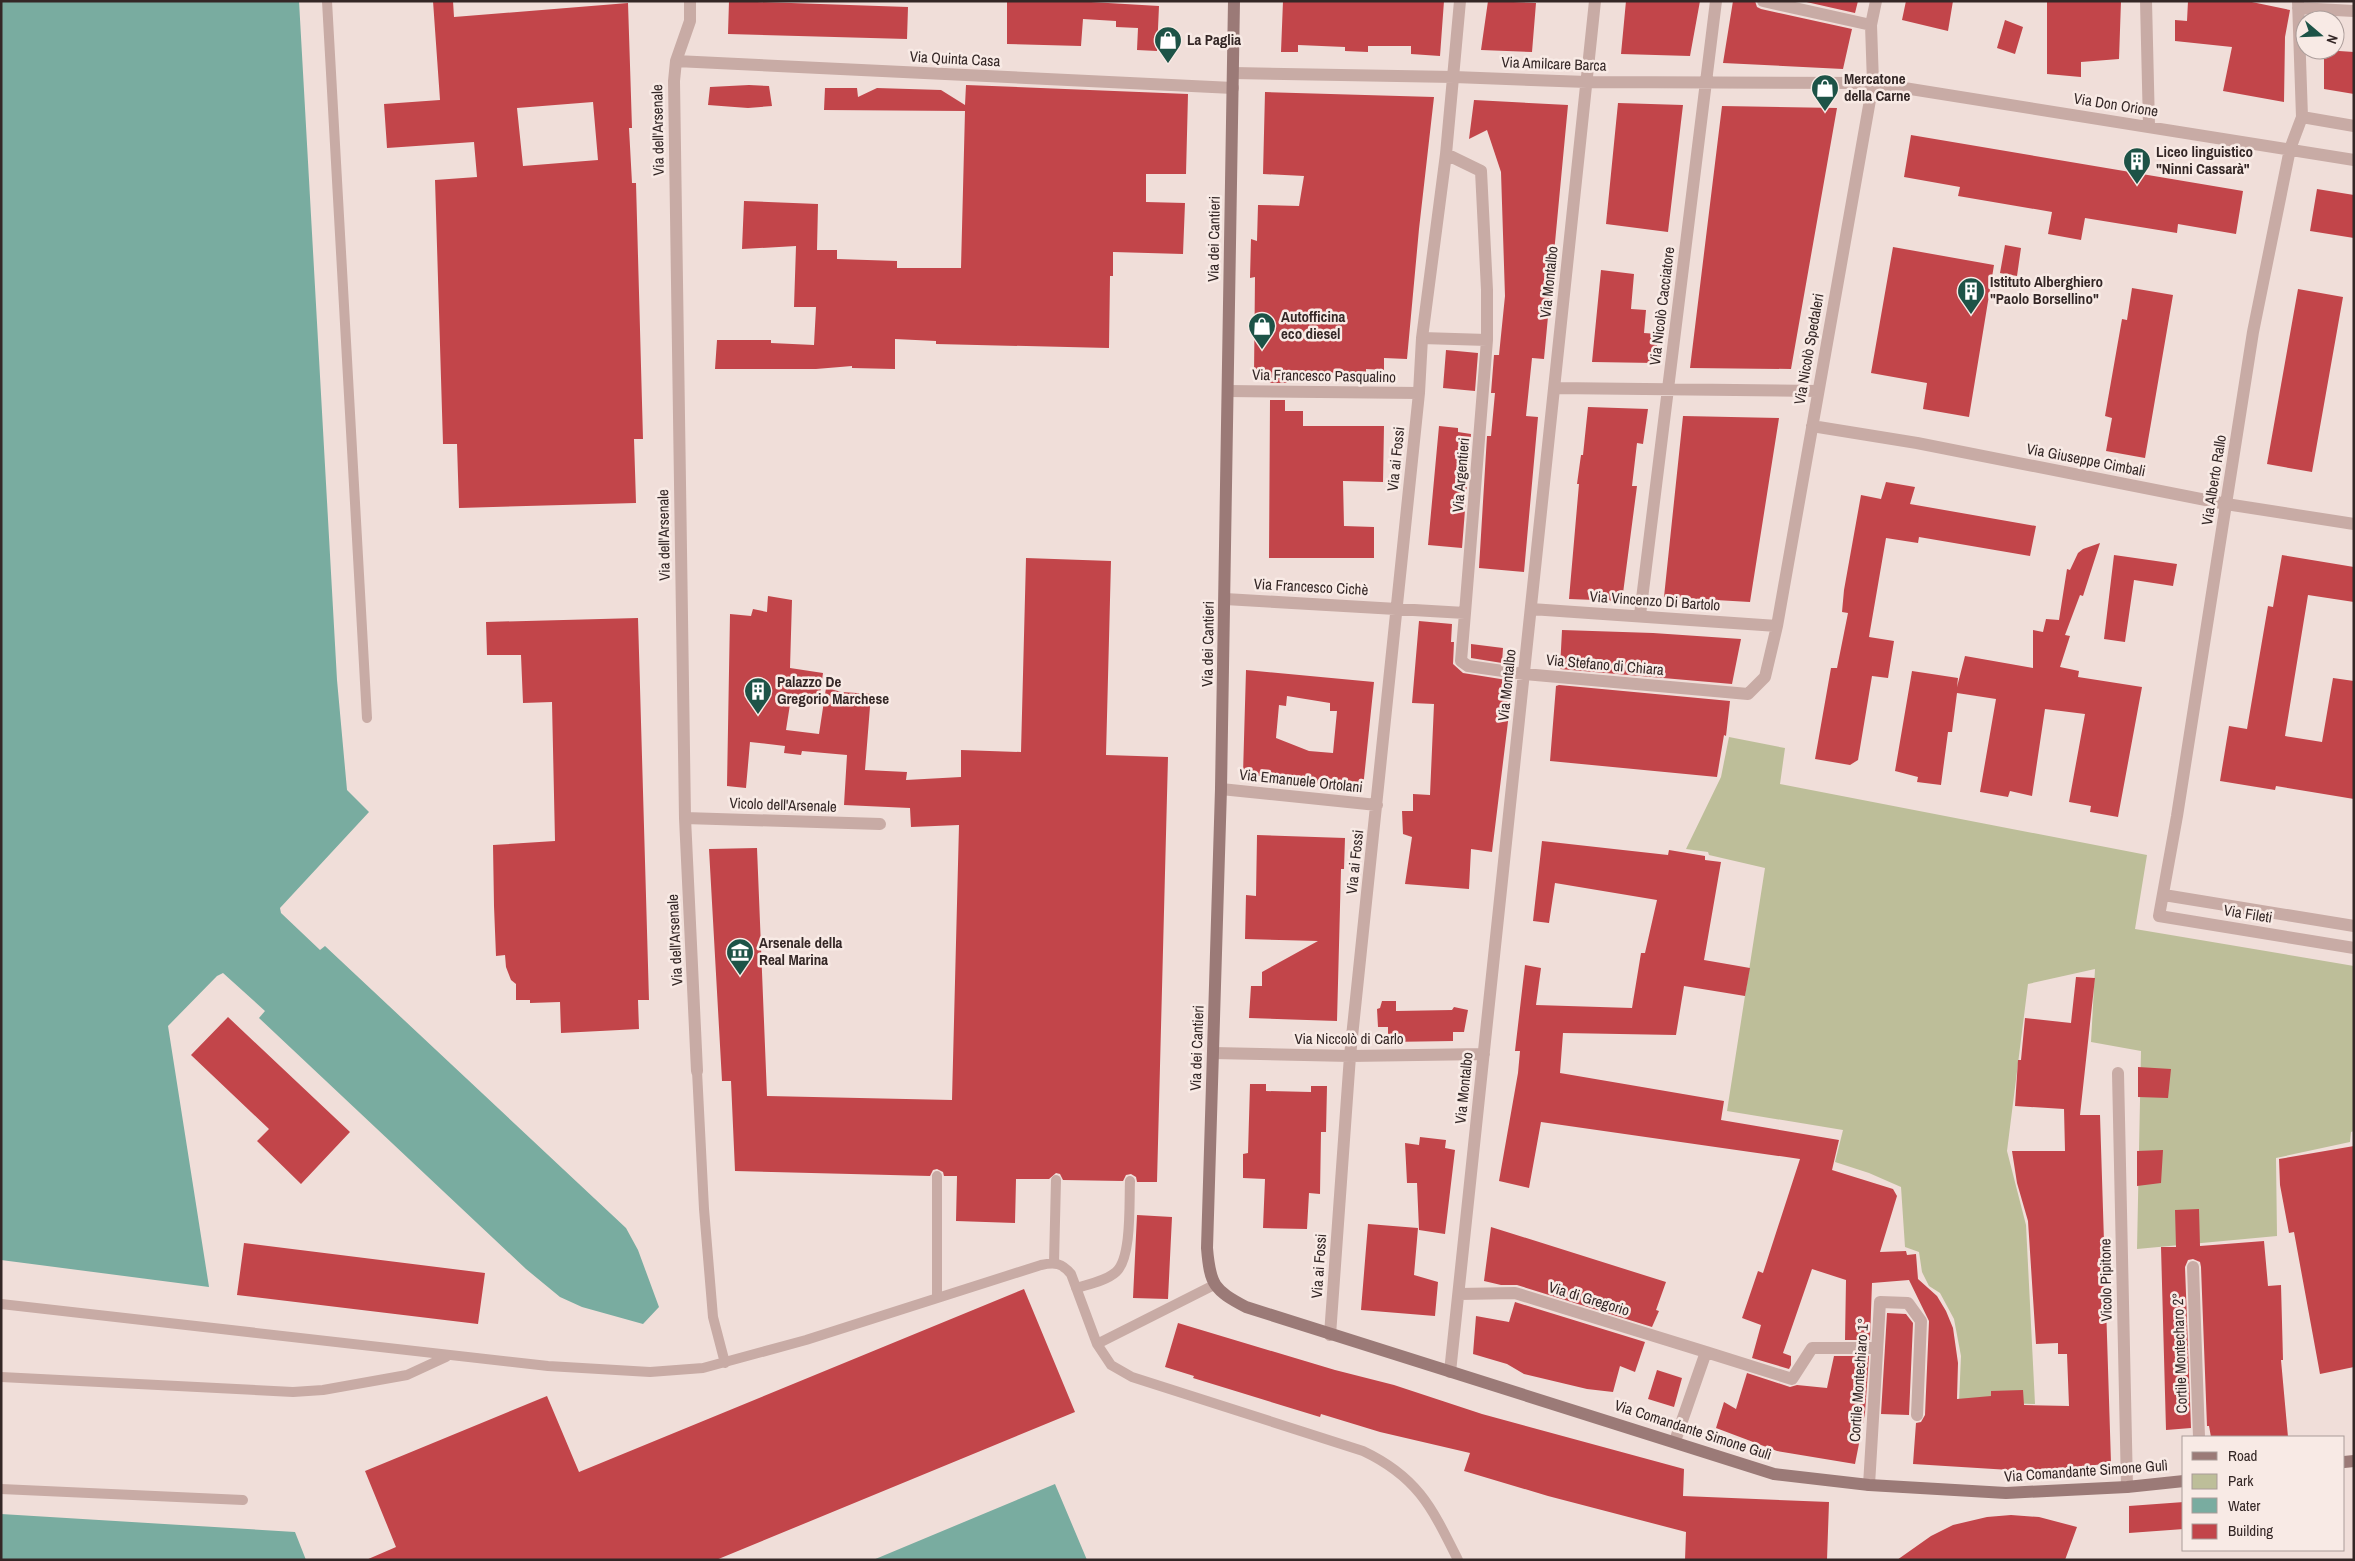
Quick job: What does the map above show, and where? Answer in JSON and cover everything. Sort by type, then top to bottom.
[{"type":"main road","name":"Via dei Cantieri","points":[[1214,1286],[1208,1269],[1207,1248],[1222,789],[1234,1]]},
{"type":"main road","name":"Via Comandante Simone Gulì","points":[[1214,1286],[1228,1298],[1246,1307],[1330,1335],[1675,1441],[1774,1474],[1869,1485],[2006,1493],[2182,1481]]},
{"type":"street","name":"Via dell'Arsenale","points":[[690,1],[690,21],[676,61],[674,80],[685,818],[697,1071]]},
{"type":"street","name":"Via ai Fossi","points":[[1330,1335],[1350,1056],[1419,393],[1422,338],[1446,154],[1460,1]]},
{"type":"street","name":"Via Montalbo","points":[[1450,1372],[1595,1]]},
{"type":"street","name":"Via Nicolò Cacciatore","points":[[1640,615],[1716,1]]},
{"type":"street","points":[[1763,1],[1871,25]]},
{"type":"street","name":"Via Nicolò Spedaleri","points":[[1748,694],[1765,677],[1777,626],[1874,83],[1871,25],[1876,1]]},
{"type":"street","points":[[2146,1],[2148,126]]},
{"type":"street","points":[[2354,10],[2298,5],[2302,117],[2354,126]]},
{"type":"street","name":"Via Quinta Casa","points":[[676,61],[1233,88]]},
{"type":"street","name":"Via Amilcare Barca","points":[[1233,73],[1454,77],[1586,82],[1874,83]]},
{"type":"street","name":"Via Don Orione","points":[[1874,83],[2354,160]]},
{"type":"street","name":"Via Alberto Rallo","points":[[2177,816],[2253,332],[2290,150],[2302,117]]},
{"type":"street","name":"Via Argentieri","points":[[1446,154],[1481,171],[1487,290],[1487,340],[1461,661]]},
{"type":"street","points":[[1422,338],[1487,340]]},
{"type":"street","points":[[1554,388],[1668,391],[1818,391]]},
{"type":"street","name":"Via Francesco Pasqualino","points":[[1228,391],[1419,393]]},
{"type":"street","name":"Via Giuseppe Cimbali","points":[[1812,426],[1917,443],[2226,504],[2354,524]]},
{"type":"street","name":"Via Francesco Cichè","points":[[1224,599],[1465,613]]},
{"type":"street","name":"Via Vincenzo Di Bartolo","points":[[1531,609],[1640,615],[1777,626]]},
{"type":"street","name":"Via Stefano di Chiara","points":[[1461,661],[1468,666],[1524,674],[1748,694]]},
{"type":"street","name":"Via Emanuele Ortolani","points":[[1222,789],[1377,805]]},
{"type":"street","name":"Via Fileti","points":[[2177,816],[2159,916],[2354,948]]},
{"type":"street","name":"Vicolo dell'Arsenale","points":[[685,818],[880,824]]},
{"type":"street","name":"Via Fileti","points":[[2164,895],[2354,926]]},
{"type":"street","name":"Via Niccolò di Carlo","points":[[1213,1053],[1350,1056],[1484,1054]]},
{"type":"street","name":"Vicolo Pipitone","points":[[2118,1073],[2127,1486]]},
{"type":"street","name":"Cortile Montecharo 2°","points":[[2193,1267],[2200,1436]]},
{"type":"street","name":"Via di Gregorio","points":[[1459,1294],[1515,1293],[1792,1379],[1812,1348],[1877,1348]]},
{"type":"street","name":"Cortile Montechiaro 1°","points":[[1869,1485],[1880,1302],[1908,1303],[1921,1320],[1917,1415]]},
{"type":"street","points":[[1675,1441],[1706,1352]]},
{"type":"lane","points":[[327,1],[367,718]]},
{"type":"lane","points":[[697,1071],[704,1208],[713,1317],[725,1363]]},
{"type":"lane","points":[[937,1176],[937,1298]]},
{"type":"lane","points":[[1054,1263],[1056,1180]]},
{"type":"lane","points":[[1076,1288],[1117,1272],[1124,1261],[1127,1246],[1130,1181]]},
{"type":"lane","points":[[1,1304],[447,1356],[605,1371],[681,1371],[725,1363],[806,1340],[1054,1263],[1064,1265],[1071,1274],[1097,1344],[1111,1365],[1132,1377],[1363,1451],[1386,1461],[1421,1493],[1436,1515],[1458,1560]]},
{"type":"lane","points":[[1097,1344],[1214,1286]]},
{"type":"lane","points":[[1,1377],[292,1392],[332,1389],[407,1374],[447,1356]]},
{"type":"lane","points":[[1,1489],[243,1500]]},
{"type":"green space","points":[[1729,737],[1785,748],[1780,784],[2147,855],[2135,929],[2354,966],[2354,1131],[2351,1132],[2350,1142],[2276,1158],[2277,1236],[2137,1249],[2141,1051],[2091,1042],[2095,969],[2028,984],[2007,1151],[2026,1225],[2035,1404],[1959,1402],[1961,1356],[1954,1319],[1940,1293],[1929,1286],[1922,1272],[1919,1252],[1905,1247],[1901,1187],[1869,1173],[1835,1162],[1843,1130],[1727,1111],[1765,868],[1709,855],[1708,852],[1686,849],[1721,777]]},
{"type":"water","points":[[1,1],[299,1],[337,680],[347,790],[369,812],[280,908],[281,913],[320,950],[325,946],[626,1228],[638,1250],[659,1307],[643,1324],[582,1307],[560,1297],[526,1269],[259,1018],[265,1011],[223,973],[217,976],[168,1026],[209,1287],[1,1260]]},
{"type":"water","points":[[1055,1484],[1087,1560],[873,1560]]},
{"type":"water","points":[[1,1514],[295,1532],[306,1560],[1,1560]]},
{"type":"building","points":[[433,1],[453,1],[454,17],[628,3],[632,128],[629,128],[632,183],[636,183],[643,439],[634,439],[636,503],[459,508],[457,444],[443,444],[435,180],[477,177],[474,142],[387,148],[384,104],[440,100]],"holes":[[[593,102],[598,160],[523,166],[517,108]]]},
{"type":"building","points":[[729,1],[908,7],[907,39],[728,34]]},
{"type":"building","points":[[1007,1],[1074,1],[1159,6],[1157,51],[1137,50],[1138,28],[1116,27],[1116,21],[1083,19],[1081,46],[1007,44]]},
{"type":"building","points":[[1283,1],[1444,1],[1440,56],[1411,54],[1411,46],[1368,46],[1368,52],[1345,51],[1345,47],[1298,45],[1298,52],[1281,52]]},
{"type":"building","points":[[1488,1],[1536,3],[1532,52],[1481,50]]},
{"type":"building","points":[[1626,1],[1700,1],[1690,56],[1621,54]]},
{"type":"building","points":[[1733,1],[1755,1],[1757,7],[1761,9],[1852,29],[1843,69],[1723,63]]},
{"type":"building","points":[[1802,1],[1858,1],[1855,13]]},
{"type":"building","points":[[1906,1],[1953,1],[1948,31],[1902,20]]},
{"type":"building","points":[[2047,1],[2121,1],[2119,59],[2081,62],[2081,77],[2047,74]]},
{"type":"building","points":[[2188,1],[2247,1],[2290,10],[2285,37],[2284,102],[2223,91],[2232,47],[2175,41],[2175,20],[2187,21]]},
{"type":"building","points":[[2005,20],[2023,27],[2015,54],[1997,48]]},
{"type":"building","points":[[2345,51],[2354,52],[2354,94],[2324,89],[2324,60],[2345,60]]},
{"type":"building","points":[[966,85],[1188,94],[1186,174],[1146,174],[1146,202],[1185,203],[1183,254],[1113,252],[1113,276],[1110,276],[1109,348],[936,344],[936,341],[895,339],[895,369],[852,368],[852,366],[816,369],[715,369],[717,340],[771,340],[771,343],[814,345],[816,307],[794,307],[796,246],[742,249],[744,201],[818,204],[817,250],[837,250],[837,259],[897,261],[897,268],[961,268],[965,111],[824,110],[825,88],[857,88],[858,97],[877,88],[941,90],[965,105]]},
{"type":"building","points":[[769,86],[772,106],[748,108],[708,105],[710,87]]},
{"type":"building","points":[[1265,92],[1434,97],[1407,359],[1384,358],[1384,370],[1366,369],[1366,376],[1344,375],[1344,372],[1287,375],[1287,383],[1270,383],[1268,375],[1254,375],[1255,277],[1250,278],[1251,239],[1257,241],[1258,205],[1299,206],[1304,176],[1263,174]]},
{"type":"building","points":[[1474,100],[1568,105],[1544,359],[1532,358],[1526,416],[1538,417],[1524,572],[1479,568],[1487,436],[1491,436],[1495,393],[1491,393],[1494,355],[1499,355],[1505,296],[1501,172],[1487,130],[1469,139]]},
{"type":"building","points":[[1618,103],[1683,105],[1668,232],[1606,224]]},
{"type":"building","points":[[1722,106],[1837,108],[1791,369],[1690,368]]},
{"type":"building","name":"Liceo linguistico \"Ninni Cassarà\"","points":[[1911,135],[2243,191],[2236,234],[2178,224],[2177,233],[2085,218],[2081,240],[2048,234],[2052,212],[1958,196],[1960,187],[1904,177]]},
{"type":"building","points":[[2317,189],[2354,195],[2354,238],[2310,231]]},
{"type":"building","points":[[2005,245],[2021,248],[2017,276],[2000,273]]},
{"type":"building","name":"Istituto Alberghiero \"Paolo Borsellino\"","points":[[1893,247],[1994,265],[1969,417],[1923,409],[1927,383],[1871,373]]},
{"type":"building","points":[[1601,270],[1634,274],[1631,309],[1646,310],[1644,333],[1658,334],[1655,363],[1592,362]]},
{"type":"building","points":[[2132,288],[2173,295],[2145,458],[2106,451],[2112,418],[2105,416],[2122,319],[2127,320]]},
{"type":"building","points":[[2298,289],[2343,297],[2312,472],[2267,464]]},
{"type":"building","points":[[1446,350],[1478,353],[1475,391],[1443,388]]},
{"type":"building","points":[[1270,400],[1285,400],[1285,411],[1303,411],[1303,426],[1384,426],[1383,482],[1343,481],[1344,526],[1374,527],[1374,558],[1269,558]]},
{"type":"building","points":[[1588,407],[1648,409],[1643,444],[1637,443],[1632,486],[1637,486],[1622,601],[1569,599],[1579,484],[1577,484],[1581,455],[1583,455]]},
{"type":"building","points":[[1683,416],[1779,418],[1750,602],[1664,597]]},
{"type":"building","points":[[1439,426],[1458,428],[1458,432],[1471,434],[1462,548],[1428,545]]},
{"type":"building","points":[[1886,482],[1915,487],[1910,504],[2036,526],[2030,556],[1919,537],[1918,543],[1886,538],[1869,637],[1894,641],[1888,678],[1872,676],[1858,760],[1850,765],[1815,759],[1831,668],[1837,668],[1848,613],[1842,612],[1844,590],[1861,495],[1881,499]]},
{"type":"building","points":[[2100,543],[2083,596],[2080,595],[2065,635],[2070,636],[2060,667],[2079,671],[2078,677],[2142,687],[2118,817],[2090,812],[2091,806],[2069,802],[2085,714],[2045,709],[2032,796],[2010,791],[2008,797],[1980,792],[1996,699],[1957,693],[1952,732],[1948,732],[1941,785],[1917,782],[1918,777],[1895,771],[1912,671],[1958,678],[1957,687],[1965,656],[2033,668],[2033,630],[2043,632],[2046,619],[2059,620],[2067,569],[2070,570],[2078,553],[2083,549]]},
{"type":"building","points":[[2114,555],[2177,564],[2173,586],[2134,580],[2125,642],[2104,639]]},
{"type":"building","points":[[2282,555],[2354,567],[2354,602],[2308,595],[2285,736],[2322,742],[2333,678],[2354,681],[2354,799],[2276,786],[2275,790],[2220,781],[2229,726],[2247,729],[2268,606],[2273,607]]},
{"type":"building","points":[[1026,558],[1111,561],[1106,755],[1168,757],[1157,1182],[1137,1182],[1136,1177],[1131,1174],[1126,1175],[1123,1181],[1063,1180],[1060,1174],[1056,1173],[1049,1179],[1016,1179],[1015,1223],[956,1221],[957,1176],[944,1176],[943,1172],[937,1169],[933,1170],[930,1176],[735,1171],[731,1081],[722,1081],[709,849],[757,848],[767,1096],[952,1100],[959,825],[911,827],[910,808],[844,805],[847,755],[802,751],[801,755],[784,753],[785,746],[750,742],[746,788],[727,786],[730,614],[751,616],[753,609],[767,612],[768,596],[792,600],[790,668],[823,673],[819,702],[791,698],[786,730],[819,734],[826,688],[842,692],[871,694],[865,770],[907,772],[906,780],[961,777],[961,750],[1021,752]]},
{"type":"building","points":[[638,618],[649,1000],[638,1000],[639,1029],[561,1033],[560,1002],[530,1003],[530,1000],[516,1000],[516,984],[511,980],[506,967],[505,955],[496,956],[494,906],[493,845],[555,841],[552,702],[523,703],[521,655],[487,655],[486,622]]},
{"type":"building","points":[[1419,621],[1452,624],[1451,642],[1454,642],[1453,664],[1463,673],[1513,681],[1492,852],[1471,849],[1469,889],[1405,884],[1412,837],[1403,834],[1402,811],[1413,811],[1413,794],[1430,795],[1434,704],[1412,703]]},
{"type":"building","points":[[1562,630],[1653,633],[1741,639],[1732,684],[1560,669]]},
{"type":"building","points":[[1471,644],[1503,648],[1502,663],[1471,658]]},
{"type":"building","points":[[1246,670],[1374,682],[1363,788],[1243,774]],"holes":[[[1287,696],[1330,703],[1330,711],[1337,711],[1333,753],[1309,751],[1276,738],[1279,705],[1286,706]]]},
{"type":"building","points":[[1556,686],[1730,701],[1726,736],[1724,735],[1717,777],[1550,761]]},
{"type":"building","points":[[1257,835],[1345,838],[1344,869],[1341,869],[1337,1021],[1249,1018],[1251,986],[1262,986],[1262,972],[1318,941],[1245,939],[1246,895],[1256,896]]},
{"type":"building","points":[[1542,841],[1668,855],[1669,850],[1705,856],[1705,860],[1721,862],[1704,960],[1750,968],[1745,996],[1684,986],[1676,1035],[1563,1033],[1560,1073],[1724,1101],[1721,1120],[1839,1140],[1832,1170],[1893,1189],[1897,1196],[1880,1252],[1906,1251],[1907,1255],[1916,1254],[1918,1279],[1937,1296],[1946,1311],[1953,1328],[1958,1363],[1957,1399],[1991,1396],[1991,1391],[2023,1390],[2024,1405],[2069,1406],[2067,1354],[2058,1354],[2058,1343],[2036,1344],[2028,1221],[2017,1183],[2012,1151],[2065,1151],[2064,1109],[2015,1106],[2018,1060],[2021,1060],[2025,1018],[2071,1023],[2076,977],[2095,978],[2080,1115],[2100,1115],[2111,1463],[2040,1472],[1913,1464],[1916,1423],[1921,1422],[1925,1415],[1929,1321],[1909,1280],[1872,1283],[1870,1340],[1845,1340],[1846,1280],[1812,1269],[1783,1353],[1791,1356],[1789,1369],[1752,1358],[1761,1325],[1742,1318],[1758,1271],[1763,1273],[1800,1159],[1541,1122],[1529,1188],[1499,1181],[1518,1073],[1520,1051],[1515,1051],[1525,965],[1541,968],[1536,1005],[1632,1008],[1641,953],[1645,953],[1657,900],[1555,883],[1549,923],[1533,921]]},
{"type":"building","points":[[1382,1001],[1396,1001],[1396,1011],[1452,1010],[1454,1007],[1468,1010],[1464,1032],[1453,1032],[1453,1041],[1388,1042],[1388,1027],[1378,1027],[1377,1009],[1380,1008]]},
{"type":"building","points":[[228,1017],[350,1132],[301,1184],[257,1141],[269,1129],[191,1055]]},
{"type":"building","points":[[2138,1067],[2171,1069],[2168,1098],[2138,1097]]},
{"type":"building","points":[[1250,1084],[1266,1084],[1266,1091],[1311,1092],[1311,1086],[1327,1086],[1326,1132],[1321,1132],[1320,1194],[1309,1193],[1307,1229],[1263,1228],[1265,1179],[1243,1178],[1243,1154],[1248,1153]]},
{"type":"building","points":[[1420,1137],[1446,1140],[1445,1148],[1455,1150],[1445,1234],[1419,1230],[1417,1183],[1407,1183],[1405,1143],[1419,1145]]},
{"type":"building","points":[[2354,1146],[2354,1367],[2320,1374],[2294,1232],[2289,1233],[2280,1185],[2279,1159]]},
{"type":"building","points":[[2163,1150],[2161,1183],[2137,1186],[2137,1151]]},
{"type":"building","points":[[2199,1209],[2200,1246],[2264,1241],[2268,1286],[2281,1285],[2283,1360],[2281,1360],[2288,1436],[2211,1436],[2209,1426],[2207,1426],[2201,1267],[2200,1262],[2193,1259],[2188,1260],[2185,1267],[2191,1428],[2166,1430],[2161,1247],[2176,1247],[2175,1210]]},
{"type":"building","points":[[1137,1215],[1172,1217],[1168,1299],[1133,1298]]},
{"type":"building","points":[[1368,1224],[1418,1228],[1414,1275],[1438,1282],[1435,1316],[1361,1310]]},
{"type":"building","points":[[1491,1227],[1666,1282],[1656,1310],[1659,1311],[1652,1327],[1517,1285],[1501,1285],[1484,1281]]},
{"type":"building","points":[[244,1243],[485,1273],[478,1324],[237,1295]]},
{"type":"building","points":[[1024,1289],[1075,1412],[716,1560],[366,1560],[396,1547],[365,1471],[547,1396],[579,1472]]},
{"type":"building","points":[[1515,1302],[1645,1342],[1635,1372],[1620,1366],[1613,1392],[1587,1389],[1524,1374],[1507,1364],[1473,1354],[1476,1316],[1509,1322]]},
{"type":"building","points":[[1887,1313],[1906,1314],[1913,1323],[1909,1415],[1881,1414]]},
{"type":"building","points":[[1178,1323],[1335,1370],[1394,1385],[1482,1414],[1684,1469],[1683,1496],[1829,1502],[1827,1560],[1685,1560],[1686,1532],[1548,1496],[1464,1471],[1470,1453],[1380,1432],[1321,1414],[1320,1417],[1193,1378],[1194,1376],[1165,1367]]},
{"type":"building","points":[[1834,1356],[1869,1356],[1865,1413],[1855,1464],[1777,1451],[1716,1428],[1724,1402],[1736,1409],[1747,1373],[1790,1387],[1797,1385],[1827,1388]]},
{"type":"building","points":[[1657,1370],[1682,1378],[1674,1407],[1648,1399]]},
{"type":"building","points":[[2182,1502],[2182,1529],[2129,1533],[2129,1506]]},
{"type":"building","points":[[2011,1515],[2039,1517],[2077,1527],[2065,1560],[1897,1560],[1931,1536],[1953,1525],[1987,1517]]},
{"type":"place","name":"La Paglia","points":[[1168,64]]},
{"type":"place","name":"Mercatone della Carne","points":[[1825,112]]},
{"type":"place","name":"Liceo linguistico \"Ninni Cassarà\"","points":[[2137,185]]},
{"type":"place","name":"Istituto Alberghiero \"Paolo Borsellino\"","points":[[1971,315]]},
{"type":"place","name":"Autofficina eco diesel","points":[[1262,350]]},
{"type":"place","name":"Palazzo De Gregorio Marchese","points":[[758,715]]},
{"type":"place","name":"Arsenale della Real Marina","points":[[740,976]]}]
